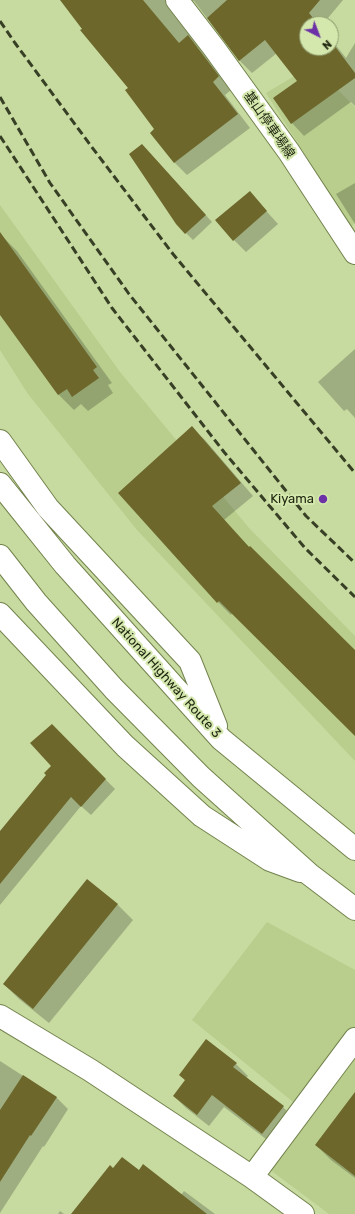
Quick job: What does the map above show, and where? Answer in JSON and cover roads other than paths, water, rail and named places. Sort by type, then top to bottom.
[{"type":"main road","name":"基山停車場線","points":[[177,0],[214,48],[289,152],[355,254]]},
{"type":"main road","points":[[0,441],[48,508],[190,661],[221,739]]},
{"type":"main road","name":"National Highway Route 3","points":[[0,484],[65,565],[221,739],[355,849]]},
{"type":"main road","points":[[0,556],[36,602],[114,689],[201,777],[309,874],[355,908]]},
{"type":"main road","points":[[2,621],[125,746],[202,816],[270,860],[309,874]]},
{"type":"main road","points":[[0,1016],[90,1070],[252,1177],[303,1214]]},
{"type":"main road","points":[[252,1177],[355,1039]]},
{"type":"railway","points":[[0,21],[91,146],[173,254],[355,473]]},
{"type":"railway","points":[[0,97],[50,183],[129,294],[306,516],[355,563]]},
{"type":"railway","points":[[0,136],[112,308],[224,452],[305,548],[355,597]]},
{"type":"place","name":"Kiyama","points":[[323,499]]}]
